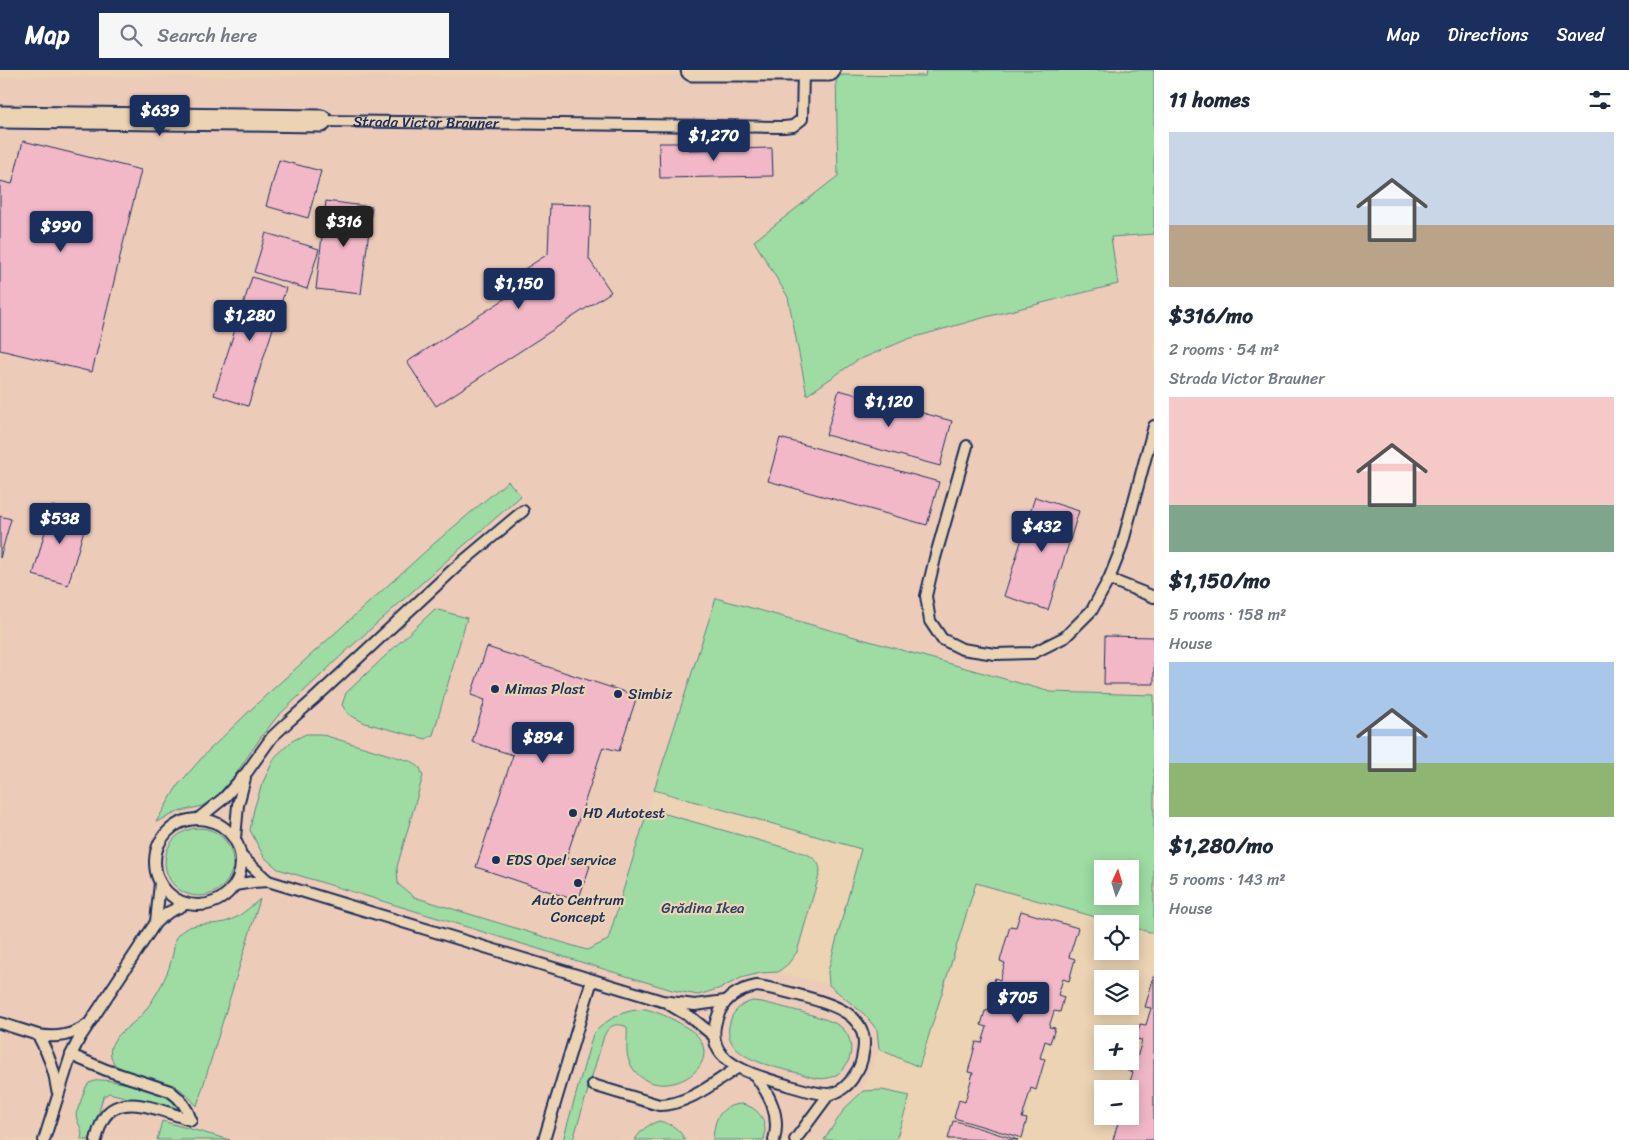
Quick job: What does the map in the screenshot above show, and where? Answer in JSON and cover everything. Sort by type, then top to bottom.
[{"type":"street","points":[[692,70],[830,70]]},
{"type":"street","name":"Strada Victor Brauner","points":[[0,117],[321,121]]},
{"type":"lane","name":"Strada Victor Brauner","points":[[321,121],[784,127],[793,126],[802,119],[802,70]]},
{"type":"lane","points":[[967,446],[926,596],[930,621],[942,639],[962,649],[995,654],[1033,653],[1065,637],[1092,610],[1109,579],[1121,549],[1154,426]]},
{"type":"lane","points":[[198,818],[224,798],[247,772],[272,737],[455,568],[524,511]]},
{"type":"lane","points":[[1109,579],[1154,597]]},
{"type":"lane","points":[[235,838],[238,805],[247,772]]},
{"type":"lane","points":[[198,818],[210,820],[220,824],[235,838],[242,857],[239,878],[223,898],[215,902],[198,905],[186,904],[167,892],[160,883],[156,872],[156,850],[168,831],[177,824],[198,818]]},
{"type":"lane","points":[[242,857],[268,881]]},
{"type":"lane","points":[[235,885],[268,881],[662,1001],[696,1005],[725,1001]]},
{"type":"lane","points":[[156,922],[160,883]]},
{"type":"lane","points":[[44,1140],[71,1055],[156,922],[169,912],[186,904]]},
{"type":"lane","points":[[544,1140],[592,980]]},
{"type":"lane","points":[[768,987],[820,1001],[849,1014],[859,1024],[864,1036],[865,1046],[862,1061],[857,1072],[850,1082],[840,1090],[829,1094],[790,1086],[737,1068],[720,1053],[714,1036],[717,1018],[725,1001],[735,992],[746,988],[768,987]]},
{"type":"lane","points":[[662,1001],[692,1018],[714,1036]]},
{"type":"lane","points":[[0,1023],[49,1037],[73,1033],[92,1021]]},
{"type":"lane","points":[[38,1035],[49,1057],[58,1094]]},
{"type":"lane","points":[[71,1055],[106,1070],[170,1091],[185,1104],[191,1120],[141,1105],[129,1103],[119,1105],[110,1110],[103,1118],[96,1140]]},
{"type":"lane","points":[[593,1085],[659,1105],[668,1105],[694,1095],[737,1068]]},
{"type":"lane","points":[[755,1075],[766,1090],[773,1106],[776,1120],[774,1140]]},
{"type":"lane","points":[[795,1140],[829,1094]]},
{"type":"shaded area","points":[[836,75],[838,176],[754,241],[788,297],[807,394],[856,361],[908,339],[986,317],[1118,284],[1111,237],[1154,234],[1154,695],[1051,692],[716,598],[648,809],[600,968],[672,990],[698,995],[721,988],[741,978],[760,973],[778,972],[829,985],[865,1015],[877,1030],[879,1049],[863,1091],[845,1108],[824,1140],[0,1140],[0,77]]},
{"type":"green space","points":[[926,70],[1154,70],[1154,234],[1111,237],[1118,284],[986,317],[908,339],[856,361],[807,395],[788,297],[754,241],[838,176],[836,75],[925,76]]},
{"type":"green space","points":[[508,481],[521,496],[344,653],[277,717],[223,793],[202,806],[178,812],[156,822],[178,785],[207,752],[262,699],[437,541]]},
{"type":"green space","points":[[716,598],[1051,692],[1154,695],[1154,933],[1139,929],[1139,915],[1094,915],[1094,917],[976,883],[919,1067],[879,1049],[877,1030],[865,1015],[829,985],[828,971],[861,849],[654,790]]},
{"type":"green space","points":[[435,609],[467,618],[433,735],[426,739],[365,723],[348,714],[342,705],[346,693]]},
{"type":"green space","name":"Grădina Ikea","points":[[306,734],[320,734],[413,762],[420,768],[423,776],[397,867],[398,884],[414,897],[587,950],[608,940],[648,809],[807,854],[815,859],[820,872],[797,952],[788,964],[778,972],[760,973],[741,978],[721,988],[698,995],[672,990],[278,869],[264,857],[250,830],[254,809],[262,784],[275,757],[292,741]]},
{"type":"green space","points":[[199,828],[212,830],[223,838],[231,849],[233,862],[231,875],[223,886],[212,894],[199,896],[186,894],[175,886],[167,875],[165,862],[167,849],[175,838],[186,830]]},
{"type":"green space","points":[[260,899],[197,1106],[178,1088],[115,1065],[111,1056],[111,1048],[114,1041],[140,1017],[154,997],[169,968],[178,934],[191,926],[225,922],[235,918]]},
{"type":"green space","points":[[753,1001],[816,1016],[841,1027],[847,1033],[850,1041],[850,1056],[847,1064],[836,1075],[825,1079],[765,1064],[740,1052],[732,1043],[729,1033],[731,1019],[739,1007]]},
{"type":"green space","points":[[646,1009],[670,1018],[696,1034],[704,1051],[701,1063],[693,1073],[681,1081],[667,1084],[652,1083],[639,1075],[629,1061],[627,1027],[616,1025],[611,1027],[604,1036],[573,1140],[563,1140],[593,1034],[604,1023],[616,1016],[630,1011]]},
{"type":"green space","points":[[98,1080],[143,1088],[167,1098],[175,1103],[179,1109],[177,1111],[109,1093],[103,1097],[91,1140],[81,1140],[82,1132],[76,1114],[86,1087],[89,1083]]},
{"type":"green space","points":[[882,1090],[910,1096],[896,1140],[824,1140],[845,1108],[863,1091]]},
{"type":"green space","points":[[742,1104],[758,1112],[764,1122],[764,1140],[713,1140],[719,1115],[728,1107]]},
{"type":"green space","points":[[162,1121],[230,1140],[157,1140]]},
{"type":"green space","points":[[659,1121],[674,1127],[685,1140],[635,1140],[645,1128]]},
{"type":"building","points":[[23,141],[141,170],[92,372],[0,350],[0,181],[12,184]]},
{"type":"building","points":[[659,143],[689,143],[689,150],[772,148],[773,176],[660,178]]},
{"type":"building","points":[[279,160],[321,171],[308,218],[266,206]]},
{"type":"building","points":[[326,201],[372,207],[361,294],[316,289]]},
{"type":"building","points":[[550,204],[591,205],[589,259],[611,292],[436,406],[407,362],[531,282],[523,270],[548,254]]},
{"type":"building","points":[[266,233],[319,249],[307,289],[254,272]]},
{"type":"building","points":[[252,277],[286,288],[248,406],[214,395]]},
{"type":"building","points":[[839,390],[952,421],[940,466],[826,435]]},
{"type":"building","points":[[780,438],[939,482],[927,525],[768,481]]},
{"type":"building","points":[[1035,497],[1079,511],[1048,610],[1004,596]]},
{"type":"building","points":[[52,506],[88,516],[68,585],[33,575]]},
{"type":"building","points":[[0,516],[11,519],[0,558]]},
{"type":"building","points":[[1105,636],[1154,637],[1154,684],[1104,684]]},
{"type":"building","points":[[487,647],[637,696],[619,751],[603,747],[566,858],[590,866],[578,901],[476,867],[513,755],[472,742],[485,700],[471,695]]},
{"type":"building","points":[[1021,911],[1078,928],[1069,957],[1075,959],[1069,981],[1063,979],[1058,995],[1064,997],[1060,1012],[1054,1011],[1049,1027],[1055,1028],[1050,1043],[1045,1041],[1040,1058],[1045,1059],[1036,1090],[1031,1088],[1022,1118],[1027,1119],[1022,1138],[954,1118],[959,1100],[965,1102],[973,1073],[968,1072],[976,1042],[982,1043],[987,1027],[981,1025],[985,1011],[992,1010],[996,995],[990,993],[995,978],[1000,980],[1005,963],[1000,961],[1010,926],[1016,927]]},
{"type":"building","points":[[1154,976],[1154,1140],[1113,1140],[1117,1125],[1139,1125],[1139,1080],[1130,1080],[1133,1072],[1127,1070],[1139,1070],[1139,1051],[1142,1040],[1139,1040],[1139,1028],[1140,1024],[1146,1025],[1151,1008],[1145,1007]]},
{"type":"building","points":[[953,1121],[959,1122],[1018,1140],[948,1139]]},
{"type":"place","name":"Mimas Plast","points":[[495,689]]},
{"type":"place","name":"Simbiz","points":[[618,694]]},
{"type":"place","name":"HD Autotest","points":[[573,813]]},
{"type":"place","name":"EDS Opel service","points":[[496,860]]},
{"type":"place","name":"Auto Centrum Concept","points":[[578,883]]}]
